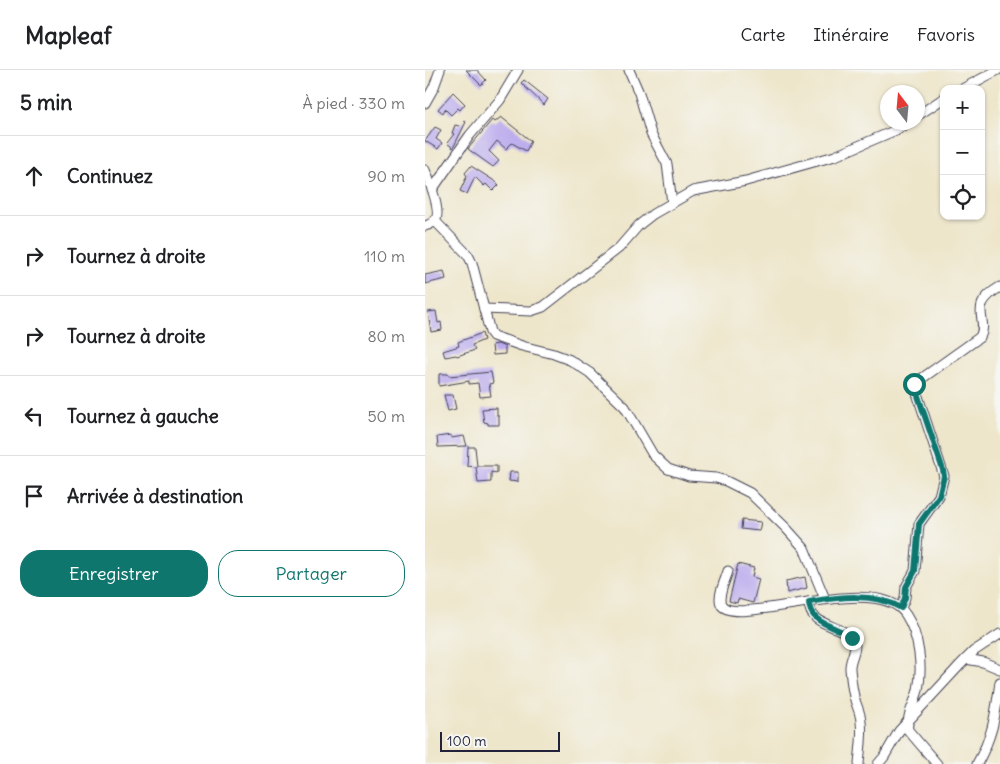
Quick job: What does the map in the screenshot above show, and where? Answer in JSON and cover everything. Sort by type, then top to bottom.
[{"type":"street","points":[[425,103],[434,87],[440,70]]},
{"type":"street","points":[[432,190],[470,136],[499,100],[518,70]]},
{"type":"street","points":[[629,70],[639,93],[651,134],[667,164],[672,203]]},
{"type":"street","points":[[970,85],[998,70]]},
{"type":"street","points":[[925,111],[940,101]]},
{"type":"street","points":[[484,309],[531,311],[543,307],[619,248],[639,225],[653,214],[693,191],[746,181],[835,156],[894,130]]},
{"type":"street","points":[[425,170],[437,210],[435,221]]},
{"type":"street","points":[[425,226],[435,221]]},
{"type":"street","points":[[435,221],[467,255],[472,263],[490,332],[497,338],[555,354],[569,360],[589,373],[625,407],[653,455],[668,469],[677,474],[716,478],[750,493],[804,548],[825,599]]},
{"type":"street","points":[[901,608],[905,598],[906,587],[915,571],[919,524],[939,496],[944,476],[914,384],[980,337],[983,330],[980,313],[982,305],[991,293],[1000,287]]},
{"type":"street","points":[[728,571],[720,597],[720,604],[724,608],[742,611],[825,599],[856,597],[877,599],[901,608],[909,619],[915,637],[919,671],[918,689],[908,721],[908,730],[937,764]]},
{"type":"street","points":[[809,602],[809,608],[813,615],[821,622],[844,631],[854,642],[855,648],[850,668],[853,693],[862,722],[859,764]]},
{"type":"street","points":[[878,764],[884,758],[899,731],[966,659],[974,651],[1000,634]]},
{"type":"street","points":[[966,659],[983,662],[1000,669]]},
{"type":"street","points":[[977,764],[994,726],[1000,682]]},
{"type":"building","points":[[466,70],[477,70],[486,80],[481,85]]},
{"type":"building","points":[[524,80],[548,99],[544,105],[521,83]]},
{"type":"building","points":[[453,92],[465,104],[460,110],[458,108],[451,115],[445,109],[443,113],[438,109]]},
{"type":"building","points":[[501,117],[531,141],[526,151],[512,143],[506,149],[497,141],[489,151],[499,161],[493,167],[468,149],[492,120],[495,122]]},
{"type":"building","points":[[464,121],[466,122],[453,148],[447,143],[454,134],[452,133],[455,125],[459,126]]},
{"type":"building","points":[[435,127],[441,130],[436,139],[442,143],[438,149],[425,141]]},
{"type":"building","points":[[471,166],[499,185],[493,191],[486,184],[484,186],[475,177],[467,194],[460,191],[467,176],[465,173]]},
{"type":"building","points":[[444,271],[446,279],[425,284],[425,275]]},
{"type":"building","points":[[436,311],[438,323],[441,322],[442,330],[431,332],[428,312]]},
{"type":"building","points":[[482,333],[484,340],[472,345],[475,350],[457,356],[445,357],[443,351],[459,346],[458,342]]},
{"type":"building","points":[[498,344],[505,347],[505,354],[493,355],[492,345]]},
{"type":"building","points":[[491,372],[493,383],[489,384],[491,396],[480,397],[478,383],[469,384],[469,381],[439,386],[439,374],[448,374],[449,376]]},
{"type":"building","points":[[444,395],[453,395],[456,409],[448,411]]},
{"type":"building","points":[[497,408],[499,425],[488,425],[488,423],[484,422],[482,409]]},
{"type":"building","points":[[451,435],[451,438],[464,436],[467,446],[438,447],[437,437]]},
{"type":"building","points":[[468,447],[475,447],[477,466],[497,466],[497,473],[491,472],[491,482],[478,483],[476,467],[467,466]]},
{"type":"building","points":[[510,472],[518,472],[518,482],[509,481]]},
{"type":"building","points":[[742,520],[761,522],[759,531],[741,529]]},
{"type":"building","points":[[738,564],[754,568],[752,577],[759,579],[753,603],[738,599],[737,603],[729,601]]},
{"type":"building","points":[[805,577],[807,588],[787,593],[786,581]]},
{"type":"route","points":[[852,638],[844,631],[821,622],[816,618],[810,611],[809,602],[856,597],[877,599],[901,608],[905,598],[907,583],[915,571],[919,524],[939,496],[941,490],[944,476],[943,470],[914,384]]}]
